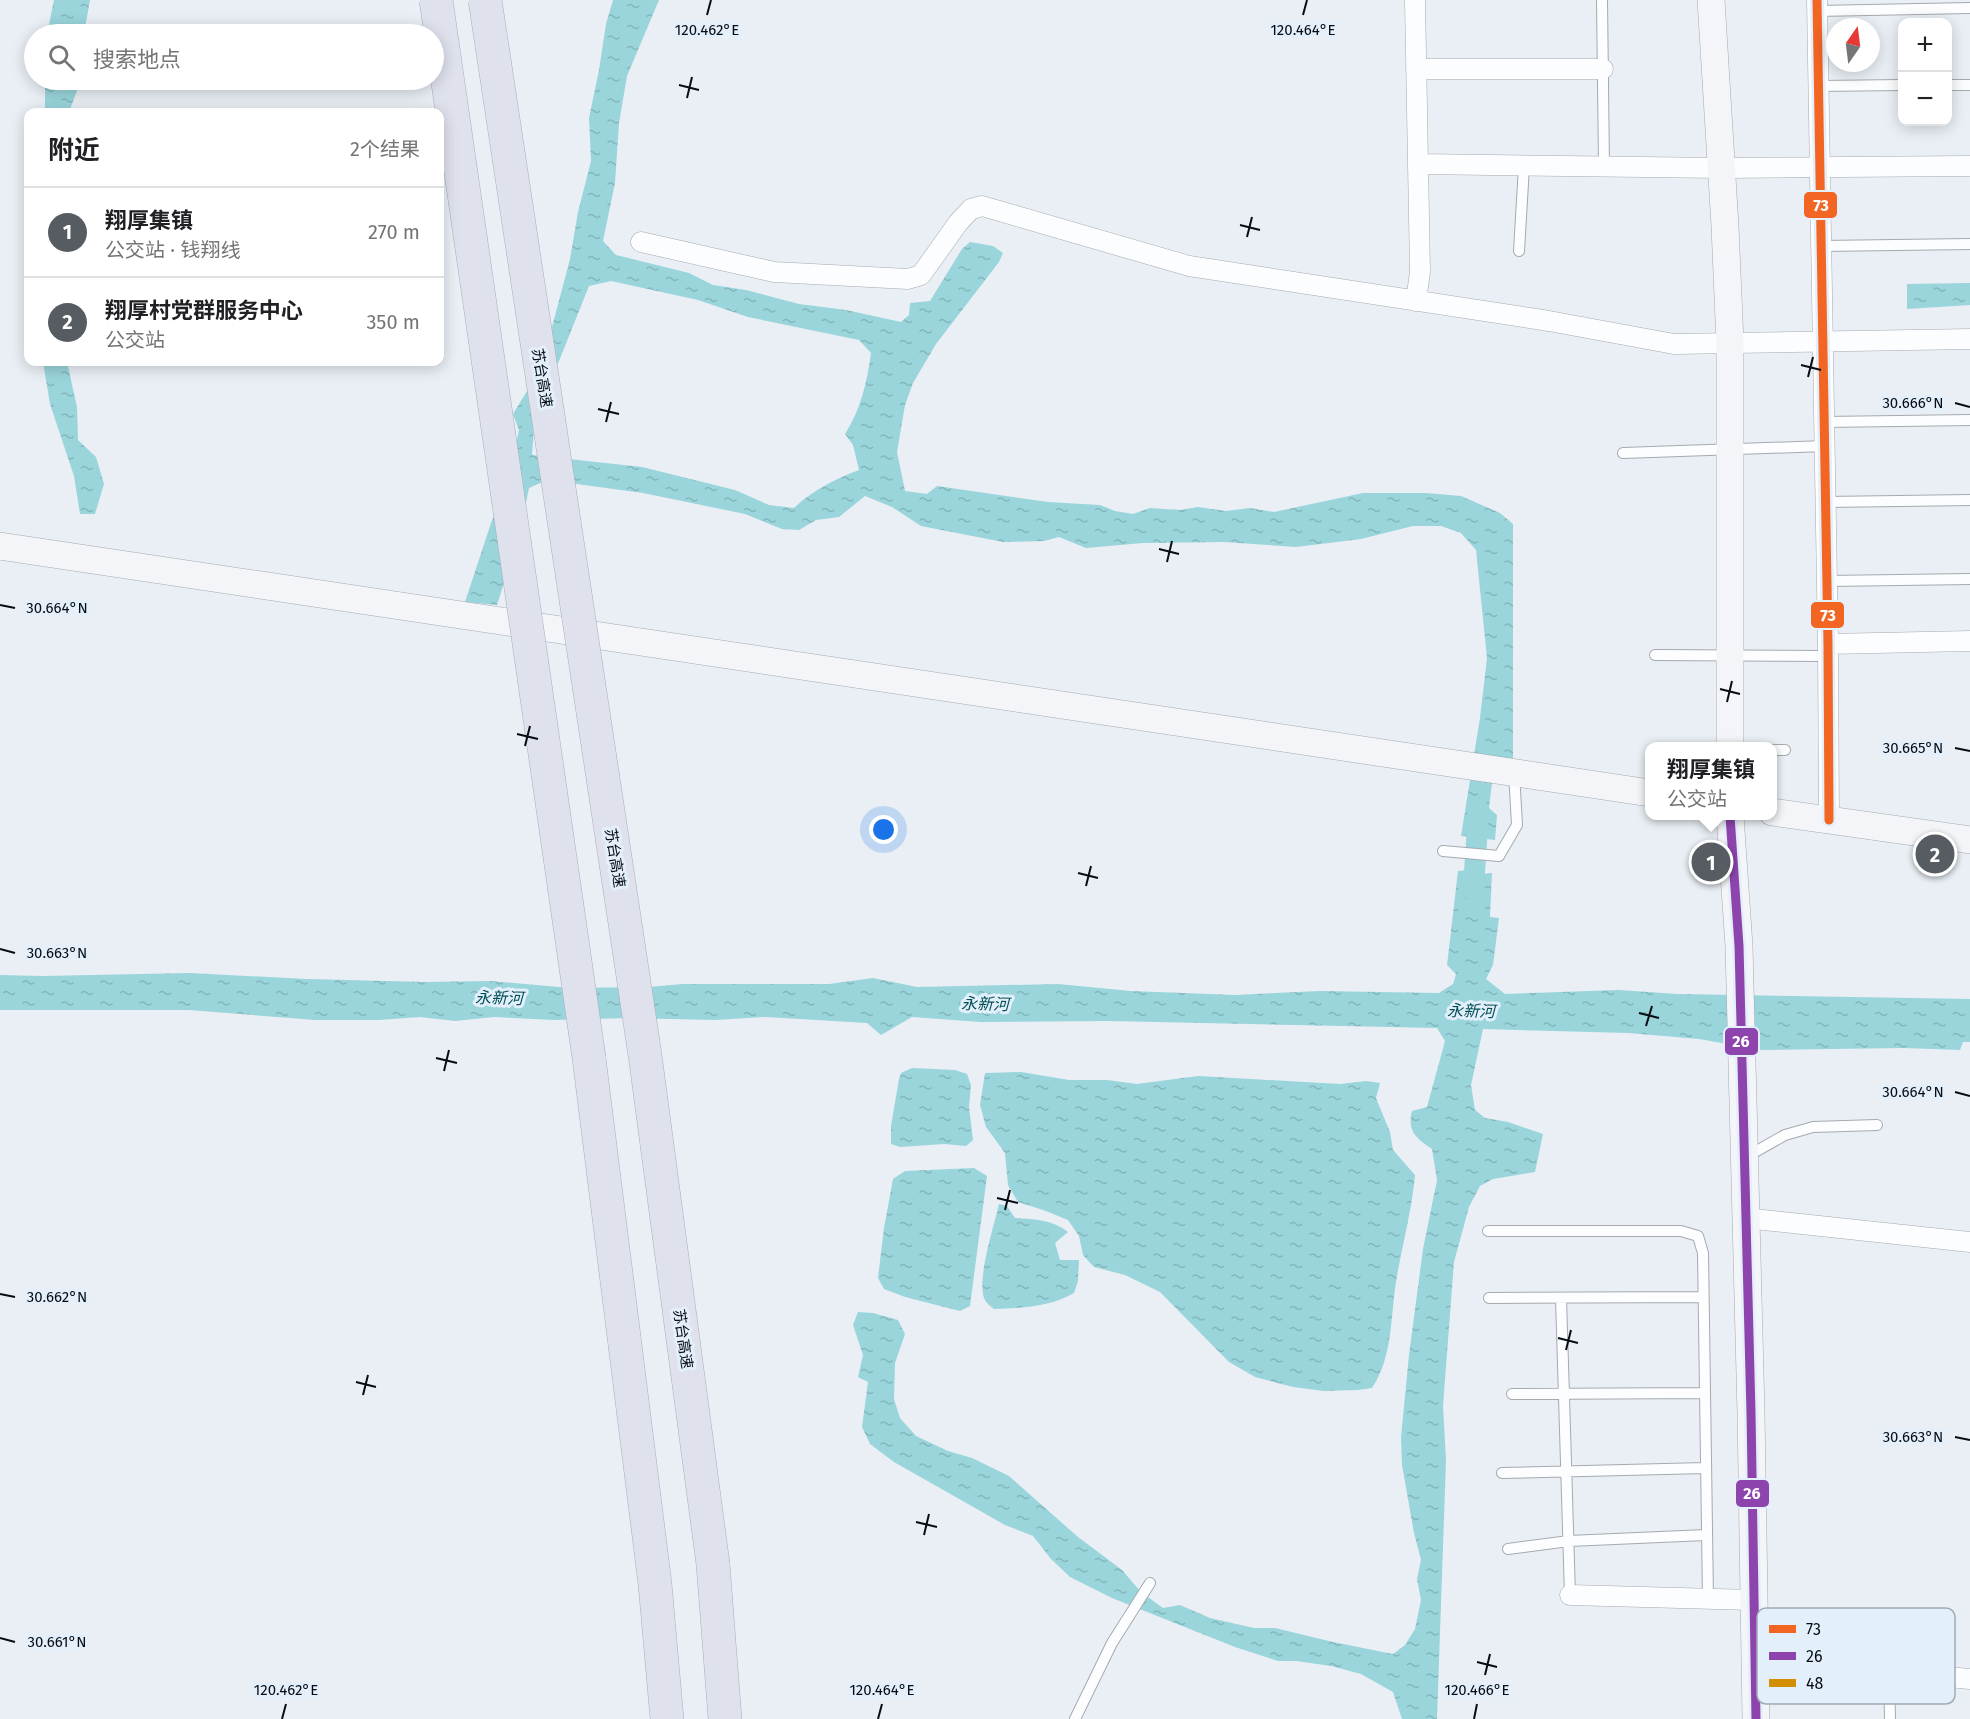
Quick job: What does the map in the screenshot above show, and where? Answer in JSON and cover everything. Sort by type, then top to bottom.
[{"type":"highway","points":[[436,0],[439,24]]},
{"type":"highway","name":"苏台高速","points":[[485,0],[643,1043],[713,1564],[725,1719]]},
{"type":"highway","points":[[444,55],[589,1058],[655,1584],[667,1719]]},
{"type":"street","points":[[1415,0],[1420,272],[1416,301]]},
{"type":"street","points":[[1711,0],[1730,343],[1730,742]]},
{"type":"street","points":[[1817,6],[1829,820]]},
{"type":"street","points":[[1416,69],[1603,69]]},
{"type":"street","points":[[1418,164],[1721,168],[1970,166]]},
{"type":"street","points":[[641,242],[774,272],[908,279],[921,275],[958,223],[971,209],[982,206],[1190,266],[1592,328],[1674,344],[1970,339]]},
{"type":"street","points":[[0,546],[1645,792]]},
{"type":"street","points":[[1828,650],[1970,641]]},
{"type":"street","points":[[1777,813],[1970,840]]},
{"type":"street","points":[[1730,820],[1739,946],[1756,1719]]},
{"type":"street","points":[[1745,1218],[1970,1242]]},
{"type":"street","points":[[1570,1595],[1754,1600]]},
{"type":"street","points":[[1955,1678],[1970,1679]]},
{"type":"lane","points":[[1602,0],[1604,166]]},
{"type":"lane","points":[[1817,6],[1970,8]]},
{"type":"lane","points":[[1818,86],[1898,85]]},
{"type":"lane","points":[[1952,85],[1970,85]]},
{"type":"lane","points":[[1519,251],[1524,166]]},
{"type":"lane","points":[[1821,246],[1970,244]]},
{"type":"lane","points":[[1824,422],[1970,420]]},
{"type":"lane","points":[[1623,453],[1825,446]]},
{"type":"lane","points":[[1826,502],[1970,500]]},
{"type":"lane","points":[[1827,581],[1970,579]]},
{"type":"lane","points":[[1655,655],[1730,655],[1828,650]]},
{"type":"lane","points":[[1777,750],[1785,750]]},
{"type":"lane","points":[[1443,851],[1499,856],[1517,825],[1514,772]]},
{"type":"lane","points":[[1743,1159],[1785,1136],[1813,1127],[1877,1125]]},
{"type":"lane","points":[[1488,1231],[1682,1231],[1698,1236],[1703,1253],[1708,1598]]},
{"type":"lane","points":[[1489,1298],[1703,1297]]},
{"type":"lane","points":[[1561,1298],[1570,1595]]},
{"type":"lane","points":[[1512,1394],[1704,1393]]},
{"type":"lane","points":[[1502,1473],[1705,1468]]},
{"type":"lane","points":[[1508,1549],[1569,1541],[1707,1535]]},
{"type":"lane","points":[[1075,1719],[1112,1643],[1150,1583]]},
{"type":"lane","points":[[1890,1704],[1890,1719]]},
{"type":"water","points":[[54,0],[90,0],[86,24],[49,24]]},
{"type":"water","points":[[613,0],[659,0],[627,76],[619,123],[615,183],[603,241],[616,255],[689,273],[713,285],[746,290],[799,304],[846,310],[901,322],[909,315],[910,303],[930,301],[962,249],[970,242],[993,246],[1003,253],[999,262],[936,344],[913,383],[905,405],[897,452],[905,491],[927,494],[937,486],[1048,502],[1100,505],[1115,511],[1133,514],[1150,508],[1180,510],[1198,507],[1226,511],[1250,508],[1274,512],[1363,493],[1426,493],[1461,496],[1500,513],[1513,524],[1513,760],[1492,783],[1489,808],[1497,815],[1495,840],[1461,836],[1487,658],[1476,550],[1461,533],[1441,526],[1413,526],[1361,539],[1296,547],[1224,542],[1143,543],[1086,548],[1059,537],[1044,541],[1003,542],[921,526],[892,507],[865,496],[839,517],[816,520],[799,530],[782,529],[745,514],[643,493],[547,480],[529,488],[520,532],[497,605],[465,602],[491,523],[507,486],[519,430],[513,414],[535,378],[548,342],[570,259],[578,212],[591,161],[589,118],[606,24]],"holes":[[[611,281],[698,300],[748,317],[859,340],[871,353],[868,374],[855,415],[845,434],[853,445],[859,470],[825,486],[794,508],[769,505],[735,490],[642,467],[532,455],[534,428],[541,394],[559,361],[589,286]]]},
{"type":"water","points":[[45,90],[77,90],[70,108],[45,108]]},
{"type":"water","points":[[1970,283],[1970,305],[1907,309],[1907,284]]},
{"type":"water","points":[[44,366],[68,366],[77,407],[78,440],[96,457],[104,484],[95,514],[80,514],[74,476],[50,404]]},
{"type":"water","name":"永新河","points":[[1474,863],[1482,865],[1483,874],[1492,873],[1490,917],[1499,918],[1493,965],[1486,979],[1505,994],[1619,990],[1677,994],[1970,999],[1970,1042],[1963,1042],[1960,1050],[1904,1048],[1762,1050],[1699,1039],[1628,1033],[1483,1029],[1471,1085],[1475,1110],[1485,1118],[1508,1122],[1543,1134],[1535,1172],[1493,1179],[1480,1186],[1469,1207],[1454,1262],[1443,1406],[1446,1460],[1437,1719],[1402,1719],[1393,1692],[1361,1674],[1331,1666],[1278,1661],[1235,1647],[1112,1598],[1070,1577],[1051,1559],[1033,1536],[1005,1525],[894,1462],[870,1444],[862,1427],[868,1382],[858,1377],[863,1355],[853,1325],[858,1312],[873,1313],[898,1320],[905,1334],[895,1363],[894,1399],[900,1418],[916,1436],[948,1451],[972,1458],[1009,1476],[1078,1537],[1122,1570],[1141,1592],[1163,1608],[1180,1605],[1210,1618],[1254,1628],[1275,1628],[1393,1654],[1405,1645],[1415,1629],[1421,1600],[1417,1579],[1421,1560],[1402,1465],[1401,1437],[1423,1249],[1437,1180],[1432,1149],[1414,1134],[1411,1118],[1412,1111],[1427,1107],[1445,1041],[1437,1028],[1109,1021],[981,1022],[912,1017],[881,1035],[867,1023],[766,1017],[715,1020],[629,1018],[554,1020],[494,1017],[455,1021],[420,1017],[379,1020],[315,1020],[189,1010],[0,1010],[0,975],[190,973],[307,979],[490,981],[570,988],[683,984],[829,984],[873,978],[917,987],[1058,984],[1131,991],[1235,995],[1320,991],[1439,993],[1453,984],[1456,974],[1447,965],[1458,871],[1471,870]]},
{"type":"water","points":[[912,1068],[955,1070],[967,1074],[971,1085],[969,1107],[973,1140],[966,1146],[944,1144],[900,1147],[891,1144],[891,1126],[899,1079],[901,1073]]},
{"type":"water","points":[[1021,1072],[1069,1080],[1107,1080],[1137,1084],[1198,1076],[1340,1084],[1366,1081],[1380,1083],[1376,1098],[1390,1132],[1393,1150],[1415,1175],[1397,1276],[1388,1348],[1372,1388],[1324,1391],[1293,1387],[1255,1377],[1229,1362],[1160,1292],[1125,1275],[1094,1267],[1083,1255],[1079,1236],[1068,1220],[1018,1202],[1008,1185],[1005,1153],[986,1127],[980,1105],[985,1073]]},
{"type":"water","points":[[974,1168],[987,1176],[970,1306],[960,1311],[905,1297],[884,1289],[878,1278],[893,1179],[905,1171]]},
{"type":"water","points":[[999,1204],[1007,1206],[1015,1218],[1050,1223],[1068,1232],[1055,1243],[1060,1260],[1079,1260],[1078,1281],[1074,1293],[1046,1304],[1025,1307],[994,1309],[987,1303],[982,1289],[983,1278]]},
{"type":"waterway","points":[[1474,891],[1478,809]]},
{"type":"transit line","name":"73","points":[[1817,0],[1829,820]]},
{"type":"transit line","name":"26","points":[[1730,820],[1739,946],[1756,1719]]},
{"type":"place","name":"翔厚村党群服务中心","points":[[1935,854]]},
{"type":"place","name":"翔厚集镇","points":[[1711,862]]}]
